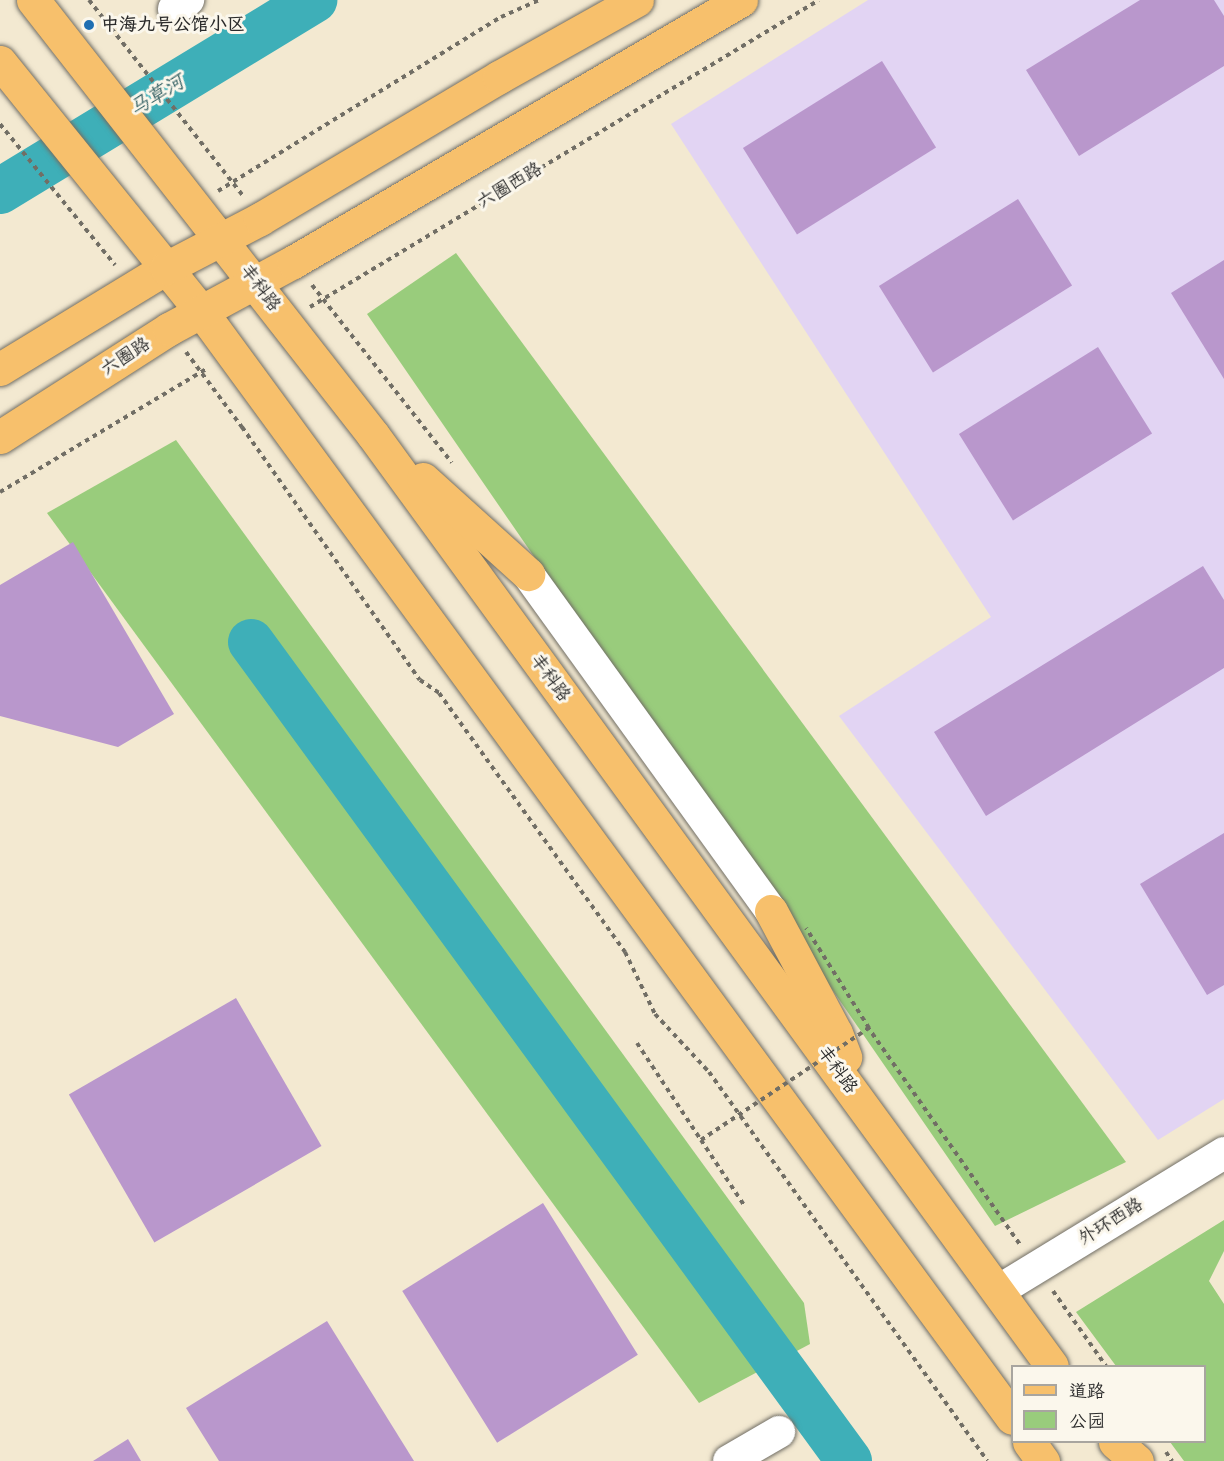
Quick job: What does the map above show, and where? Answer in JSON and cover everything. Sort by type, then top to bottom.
[{"type":"main road","name":"丰科路","points":[[33,0],[160,159],[373,435],[1051,1365]]},
{"type":"main road","points":[[0,369],[166,267],[222,240],[499,77],[637,0]]},
{"type":"main road","points":[[254,281],[294,262],[741,0]]},
{"type":"main road","points":[[0,62],[201,311],[1011,1417]]},
{"type":"main road","name":"六圈路","points":[[0,436],[169,329],[254,281]]},
{"type":"main road","points":[[373,435],[528,574]]},
{"type":"main road","points":[[771,910],[836,1033],[864,1106]]},
{"type":"main road","points":[[1030,1443],[1043,1461]]},
{"type":"main road","points":[[1106,1443],[1118,1461]]},
{"type":"main road","points":[[1116,1443],[1137,1461]]},
{"type":"street","points":[[528,574],[771,910]]},
{"type":"street","name":"外环西路","points":[[998,1291],[1224,1153]]},
{"type":"street","points":[[729,1461],[779,1432]]},
{"type":"path","points":[[195,205],[501,17],[539,0]]},
{"type":"path","name":"六圈西路","points":[[285,322],[819,0]]},
{"type":"path","points":[[0,124],[133,288]]},
{"type":"path","points":[[108,256],[142,237]]},
{"type":"path","points":[[169,329],[420,680],[439,693],[618,943],[655,1014],[709,1072],[987,1461]]},
{"type":"path","points":[[0,492],[232,354]]},
{"type":"path","points":[[806,928],[869,1028],[912,1090]]},
{"type":"path","points":[[805,938],[1105,1365]]},
{"type":"path","points":[[701,1140],[869,1028]]},
{"type":"path","points":[[637,1043],[744,1205]]},
{"type":"shaded area","points":[[868,0],[1224,0],[1224,1099],[1158,1140],[839,716],[991,617],[671,124]]},
{"type":"green space","points":[[456,253],[1126,1162],[995,1226],[367,314]]},
{"type":"green space","points":[[176,440],[804,1303],[810,1344],[699,1403],[47,513]]},
{"type":"green space","points":[[1224,1220],[1224,1251],[1209,1281],[1224,1304],[1224,1461],[1184,1461],[1171,1443],[1206,1443],[1206,1365],[1115,1365],[1076,1312]]},
{"type":"building","points":[[1140,0],[1214,0],[1224,16],[1224,66],[1079,156],[1026,70]]},
{"type":"building","points":[[882,61],[936,148],[797,234],[743,148]]},
{"type":"building","points":[[1018,199],[1072,286],[933,372],[879,286]]},
{"type":"building","points":[[1224,260],[1224,379],[1171,293]]},
{"type":"building","points":[[1098,347],[1152,434],[1013,520],[959,434]]},
{"type":"building","points":[[73,542],[174,714],[118,747],[0,716],[0,585]]},
{"type":"building","points":[[1203,566],[1224,600],[1224,668],[986,816],[934,732]]},
{"type":"building","points":[[1224,833],[1224,985],[1207,995],[1140,884]]},
{"type":"building","points":[[236,998],[322,1146],[154,1243],[69,1094]]},
{"type":"building","points":[[543,1203],[638,1355],[497,1443],[402,1291]]},
{"type":"building","points":[[327,1321],[414,1461],[219,1461],[186,1408]]},
{"type":"building","points":[[128,1439],[141,1461],[93,1461]]},
{"type":"waterway","name":"马草河","points":[[0,191],[314,0]]},
{"type":"waterway","points":[[251,642],[849,1461]]},
{"type":"place","name":"中海九号公馆小区","points":[[89,25]]}]
